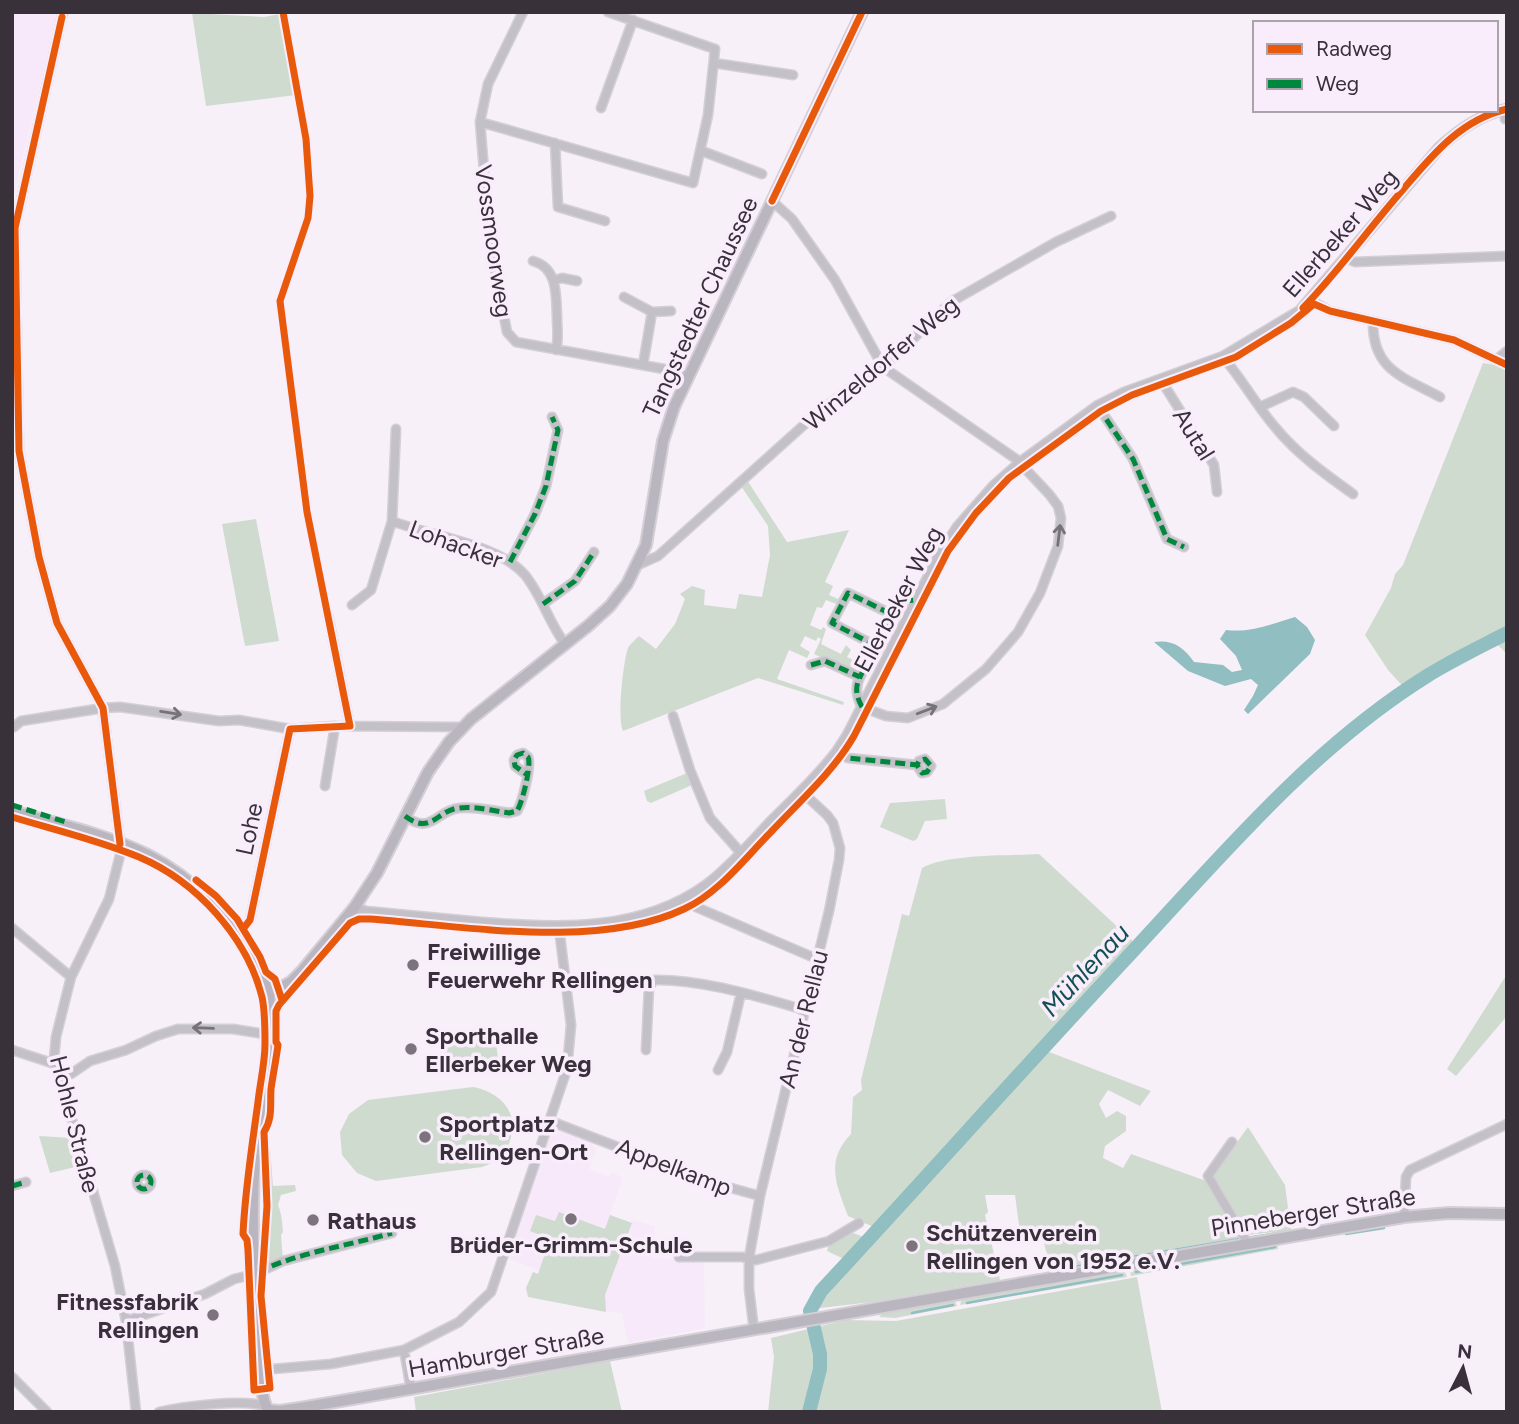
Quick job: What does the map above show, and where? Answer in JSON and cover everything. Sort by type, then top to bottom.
[{"type":"main road","name":"Tangstedter Chaussee","points":[[269,994],[291,982],[302,971],[354,908],[377,873],[437,758],[462,727],[565,645],[620,596],[638,565],[650,529],[663,440],[674,407],[862,12]]},
{"type":"main road","points":[[12,811],[120,844],[147,855],[181,876],[209,901],[237,932],[265,982],[269,994],[271,1035],[254,1176],[255,1274],[265,1409]]},
{"type":"main road","name":"Pinneberger Straße","points":[[754,1330],[1404,1217],[1449,1213],[1507,1214]]},
{"type":"main road","name":"Hamburger Straße","points":[[265,1409],[286,1411],[754,1330]]},
{"type":"street","name":"Vossmoorweg","points":[[523,12],[488,84],[480,122],[490,243],[507,332],[516,342],[675,371],[688,377]]},
{"type":"street","points":[[480,122],[693,183],[702,151],[715,49],[608,12]]},
{"type":"street","points":[[63,15],[15,228],[19,451],[34,535],[57,623],[103,708]]},
{"type":"street","points":[[601,108],[633,20]]},
{"type":"street","points":[[714,63],[793,75]]},
{"type":"street","name":"Ellerbeker Weg","points":[[354,908],[366,912],[414,917],[559,928],[606,924],[652,914],[707,885],[837,752],[941,553],[958,527],[994,486],[1020,463],[1098,406],[1124,393],[1223,357],[1288,320],[1310,300],[1447,140],[1487,114],[1506,115]]},
{"type":"street","points":[[555,143],[558,208],[604,221]]},
{"type":"street","points":[[702,151],[762,174]]},
{"type":"street","points":[[772,201],[792,219],[835,281],[883,367],[1020,463],[1058,506],[1061,518],[1058,546],[1049,574],[1018,632],[997,658],[954,697],[931,710],[908,718],[898,718],[862,707],[856,687],[891,614],[899,603],[917,600]]},
{"type":"street","name":"Winzeldorfer Weg","points":[[638,565],[658,556],[815,415],[860,380],[883,367],[951,302],[1056,242],[1111,216]]},
{"type":"street","points":[[1345,258],[1355,262],[1507,256]]},
{"type":"street","points":[[533,261],[541,264],[555,280],[559,340],[556,350]]},
{"type":"street","points":[[555,280],[562,278],[577,281]]},
{"type":"street","points":[[624,297],[652,312],[671,311]]},
{"type":"street","points":[[1310,300],[1330,311],[1454,340],[1496,360],[1507,351]]},
{"type":"street","points":[[643,365],[652,312]]},
{"type":"street","points":[[1373,321],[1373,340],[1378,354],[1389,368],[1440,397]]},
{"type":"street","points":[[1223,357],[1290,444],[1353,494]]},
{"type":"street","name":"Autal","points":[[1161,380],[1214,465],[1217,492]]},
{"type":"street","points":[[1261,407],[1293,391],[1304,397],[1334,426]]},
{"type":"street","points":[[1098,406],[1133,459],[1167,538],[1184,547]]},
{"type":"street","points":[[510,562],[536,514],[545,486],[558,430],[552,417]]},
{"type":"street","name":"Lohacker","points":[[352,605],[371,590],[392,521],[396,429]]},
{"type":"street","name":"Lohacker","points":[[392,521],[486,550],[510,562],[533,585],[565,645]]},
{"type":"street","points":[[542,604],[575,582],[594,552]]},
{"type":"street","points":[[876,646],[832,623],[848,593],[891,614]]},
{"type":"street","points":[[328,615],[350,726]]},
{"type":"street","points":[[811,665],[825,661],[860,677]]},
{"type":"street","points":[[14,727],[21,721],[103,708],[144,709],[290,729],[335,726],[462,727]]},
{"type":"street","name":"Hohle Straße","points":[[103,708],[121,857],[109,900],[71,977],[56,1037],[55,1064],[115,1266],[126,1321],[135,1412]]},
{"type":"street","points":[[673,716],[690,770],[710,818],[741,853]]},
{"type":"street","points":[[325,786],[335,726]]},
{"type":"street","name":"Lohe","points":[[237,932],[250,920],[290,729]]},
{"type":"street","points":[[837,752],[848,758],[917,765]]},
{"type":"street","points":[[405,816],[424,824],[434,822],[457,808],[509,813],[517,811],[525,792],[526,774]]},
{"type":"street","name":"An der Rellau","points":[[754,1330],[749,1289],[749,1258],[760,1196],[836,880],[839,848],[833,823],[827,814],[801,791]]},
{"type":"street","points":[[686,898],[696,907],[817,959]]},
{"type":"street","points":[[12,928],[71,977]]},
{"type":"street","points":[[261,1370],[331,1364],[404,1350],[458,1322],[491,1292],[567,1069],[571,1025],[559,928]]},
{"type":"street","points":[[646,1050],[649,987],[654,980],[684,982],[741,993],[805,1010]]},
{"type":"street","points":[[718,1070],[727,1052],[741,993]]},
{"type":"street","points":[[59,1077],[71,1074],[90,1061],[178,1029],[233,1029],[271,1035]]},
{"type":"street","points":[[12,1050],[55,1064]]},
{"type":"street","name":"Appelkamp","points":[[550,1121],[706,1181],[760,1196]]},
{"type":"street","points":[[1404,1217],[1406,1177],[1410,1170],[1507,1124]]},
{"type":"street","points":[[1232,1142],[1208,1176],[1248,1244]]},
{"type":"street","points":[[12,1186],[26,1182]]},
{"type":"street","points":[[679,1257],[757,1260],[807,1249],[829,1241],[859,1223]]},
{"type":"street","points":[[126,1321],[310,1253],[392,1233]]},
{"type":"street","points":[[404,1350],[411,1389]]},
{"type":"street","points":[[12,1377],[42,1410]]},
{"type":"street","points":[[159,1412],[252,1404],[265,1409]]},
{"type":"shaded area","points":[[12,12],[57,12],[12,204]]},
{"type":"shaded area","points":[[192,13],[264,17],[280,14],[296,95],[206,106]]},
{"type":"shaded area","points":[[1483,363],[1507,367],[1507,654],[1498,645],[1409,693],[1388,670],[1365,635],[1391,588],[1395,574],[1403,565]]},
{"type":"shaded area","points":[[747,480],[787,542],[849,530],[825,582],[833,586],[829,595],[838,599],[843,591],[845,593],[839,605],[826,600],[822,608],[817,607],[810,625],[821,630],[823,627],[826,629],[821,644],[841,654],[846,645],[851,650],[847,657],[859,663],[863,656],[867,658],[860,672],[855,674],[814,654],[821,639],[818,637],[816,641],[805,636],[800,646],[810,652],[807,658],[789,650],[777,679],[844,702],[843,705],[758,678],[623,731],[621,690],[628,648],[639,636],[656,649],[675,624],[685,599],[680,594],[692,586],[705,590],[704,605],[736,609],[739,594],[762,597],[770,555],[768,526],[741,486]]},
{"type":"shaded area","points":[[256,519],[279,641],[245,646],[222,524]]},
{"type":"shaded area","points":[[687,773],[692,785],[651,803],[647,801],[644,791]]},
{"type":"shaded area","points":[[945,799],[947,819],[925,821],[917,839],[913,841],[880,827],[890,803]]},
{"type":"shaded area","points":[[1039,854],[1136,944],[942,1152],[947,1156],[1044,1050],[1151,1091],[1140,1106],[1108,1090],[1099,1104],[1106,1118],[1117,1111],[1126,1116],[1126,1131],[1105,1146],[1103,1158],[1123,1168],[1131,1154],[1209,1182],[1239,1238],[1051,1269],[1042,1236],[1021,1240],[1015,1195],[985,1195],[988,1212],[985,1215],[1000,1280],[872,1302],[803,1310],[812,1293],[844,1259],[827,1251],[829,1244],[853,1233],[864,1237],[874,1227],[848,1216],[837,1183],[835,1163],[843,1144],[851,1134],[853,1097],[862,1090],[861,1080],[902,914],[909,916],[922,868],[933,863],[962,858]]},
{"type":"shaded area","points":[[1507,974],[1507,1016],[1456,1076],[1447,1069]]},
{"type":"shaded area","points":[[495,1034],[498,1059],[446,1066],[443,1042]]},
{"type":"shaded area","name":"Sportplatz Rellingen-Ort","points":[[473,1087],[498,1097],[512,1118],[513,1127],[508,1147],[495,1162],[482,1167],[376,1181],[357,1173],[342,1155],[340,1132],[349,1114],[368,1100]]},
{"type":"shaded area","name":"Brüder-Grimm-Schule","points":[[552,1126],[592,1142],[596,1150],[589,1169],[609,1177],[612,1173],[623,1177],[610,1215],[631,1223],[632,1220],[655,1226],[651,1258],[704,1261],[705,1328],[628,1343],[622,1314],[528,1297],[526,1288],[533,1272],[538,1274],[539,1270],[509,1259]]},
{"type":"shaded area","points":[[1248,1127],[1285,1185],[1291,1230],[1247,1235],[1212,1177]]},
{"type":"shaded area","points":[[269,1135],[273,1186],[295,1185],[296,1191],[281,1195],[278,1205],[283,1232],[283,1261],[262,1270],[264,1136]]},
{"type":"shaded area","points":[[39,1136],[72,1138],[80,1166],[50,1173]]},
{"type":"shaded area","points":[[559,1212],[605,1229],[610,1215],[632,1223],[605,1295],[606,1312],[528,1297],[526,1288],[533,1272],[538,1274],[550,1239],[530,1231],[536,1215],[555,1221]]},
{"type":"shaded area","points":[[1277,1242],[1278,1249],[1131,1276],[1130,1272],[1134,1267]]},
{"type":"shaded area","points":[[1124,1269],[1127,1277],[960,1305],[962,1297]]},
{"type":"shaded area","points":[[1137,1277],[1162,1412],[768,1412],[774,1357],[771,1338],[846,1320],[896,1321]]},
{"type":"shaded area","points":[[954,1299],[957,1306],[895,1318],[879,1317],[885,1311]]},
{"type":"shaded area","points":[[610,1361],[622,1412],[416,1412],[414,1397]]},
{"type":"water","points":[[1295,617],[1307,627],[1315,640],[1310,654],[1248,714],[1244,710],[1258,685],[1251,679],[1225,686],[1188,671],[1154,642],[1172,643],[1182,648],[1194,662],[1223,665],[1232,672],[1242,670],[1236,656],[1220,639],[1226,630],[1252,629]]},
{"type":"waterway","name":"Mühlenau","points":[[809,1412],[820,1369],[820,1354],[810,1311],[821,1291],[1271,803],[1308,768],[1385,704],[1437,670],[1507,633]]},
{"type":"waterway","points":[[1346,1234],[1384,1228]]},
{"type":"waterway","points":[[1247,1238],[1285,1232]]},
{"type":"waterway","points":[[1054,1270],[1239,1239]]},
{"type":"waterway","points":[[1136,1272],[1275,1247]]},
{"type":"waterway","points":[[967,1303],[1122,1275]]},
{"type":"waterway","points":[[912,1313],[953,1305]]},
{"type":"waterway","name":"Mühlenau","points":[[813,1332],[818,1331]]},
{"type":"marked path","points":[[1098,407],[1133,459],[1167,539],[1184,547]]},
{"type":"marked path","points":[[510,562],[546,486],[558,430],[552,417]]},
{"type":"marked path","points":[[543,604],[575,581],[594,552]]},
{"type":"marked path","points":[[876,646],[832,623],[848,593],[891,614]]},
{"type":"marked path","points":[[862,707],[857,693],[858,681],[895,607],[903,601],[917,600]]},
{"type":"marked path","points":[[811,665],[825,661],[860,677]]},
{"type":"marked path","points":[[837,752],[848,758],[917,765],[922,773],[927,772],[931,766],[925,759],[917,765]]},
{"type":"marked path","points":[[405,816],[414,821],[428,823],[459,808],[509,813],[517,811],[529,767],[528,757],[523,753],[517,755],[514,760],[515,766],[526,774]]},
{"type":"marked path","points":[[12,805],[66,822]]},
{"type":"marked path","points":[[141,1175],[147,1175],[151,1182],[147,1189],[141,1189],[137,1185],[137,1179],[141,1175]]},
{"type":"marked path","points":[[12,1186],[26,1182]]},
{"type":"marked path","points":[[258,1272],[307,1254],[392,1233]]},
{"type":"cycle path","points":[[243,929],[250,920],[290,729],[350,726],[307,512],[280,301],[308,218],[310,196],[306,139],[283,12]]},
{"type":"cycle path","points":[[772,201],[862,12]]},
{"type":"cycle path","points":[[62,17],[15,228],[19,451],[39,557],[57,623],[103,708],[120,844]]},
{"type":"cycle path","points":[[1498,112],[1507,109]]},
{"type":"cycle path","points":[[1303,308],[1434,154],[1460,131],[1497,112]]},
{"type":"cycle path","points":[[12,817],[108,845],[160,867],[199,896],[216,914],[232,933],[255,975],[263,1002],[265,1051],[243,1234],[248,1250],[254,1390],[270,1388],[261,1296],[267,1206],[264,1132],[270,1116],[278,1045],[276,1011],[350,923],[359,919],[370,919],[488,930],[572,932],[612,929],[650,921],[697,902],[741,864],[816,786],[846,749],[948,551],[976,513],[1009,478],[1101,411],[1132,395],[1236,357],[1291,323],[1314,304],[1330,311],[1454,340],[1507,365]]},
{"type":"cycle path","points":[[196,880],[216,896],[237,919],[266,972],[275,979],[282,1000]]},
{"type":"place","name":"Freiwillige Feuerwehr Rellingen","points":[[413,965]]},
{"type":"place","name":"Sporthalle Ellerbeker Weg","points":[[411,1049]]},
{"type":"place","name":"Sportplatz Rellingen-Ort","points":[[425,1137]]},
{"type":"place","name":"Brüder-Grimm-Schule","points":[[571,1219]]},
{"type":"place","name":"Rathaus","points":[[313,1220]]},
{"type":"place","name":"Schützenverein Rellingen von 1952 e.V.","points":[[912,1246]]},
{"type":"place","name":"Fitnessfabrik Rellingen","points":[[213,1315]]}]
